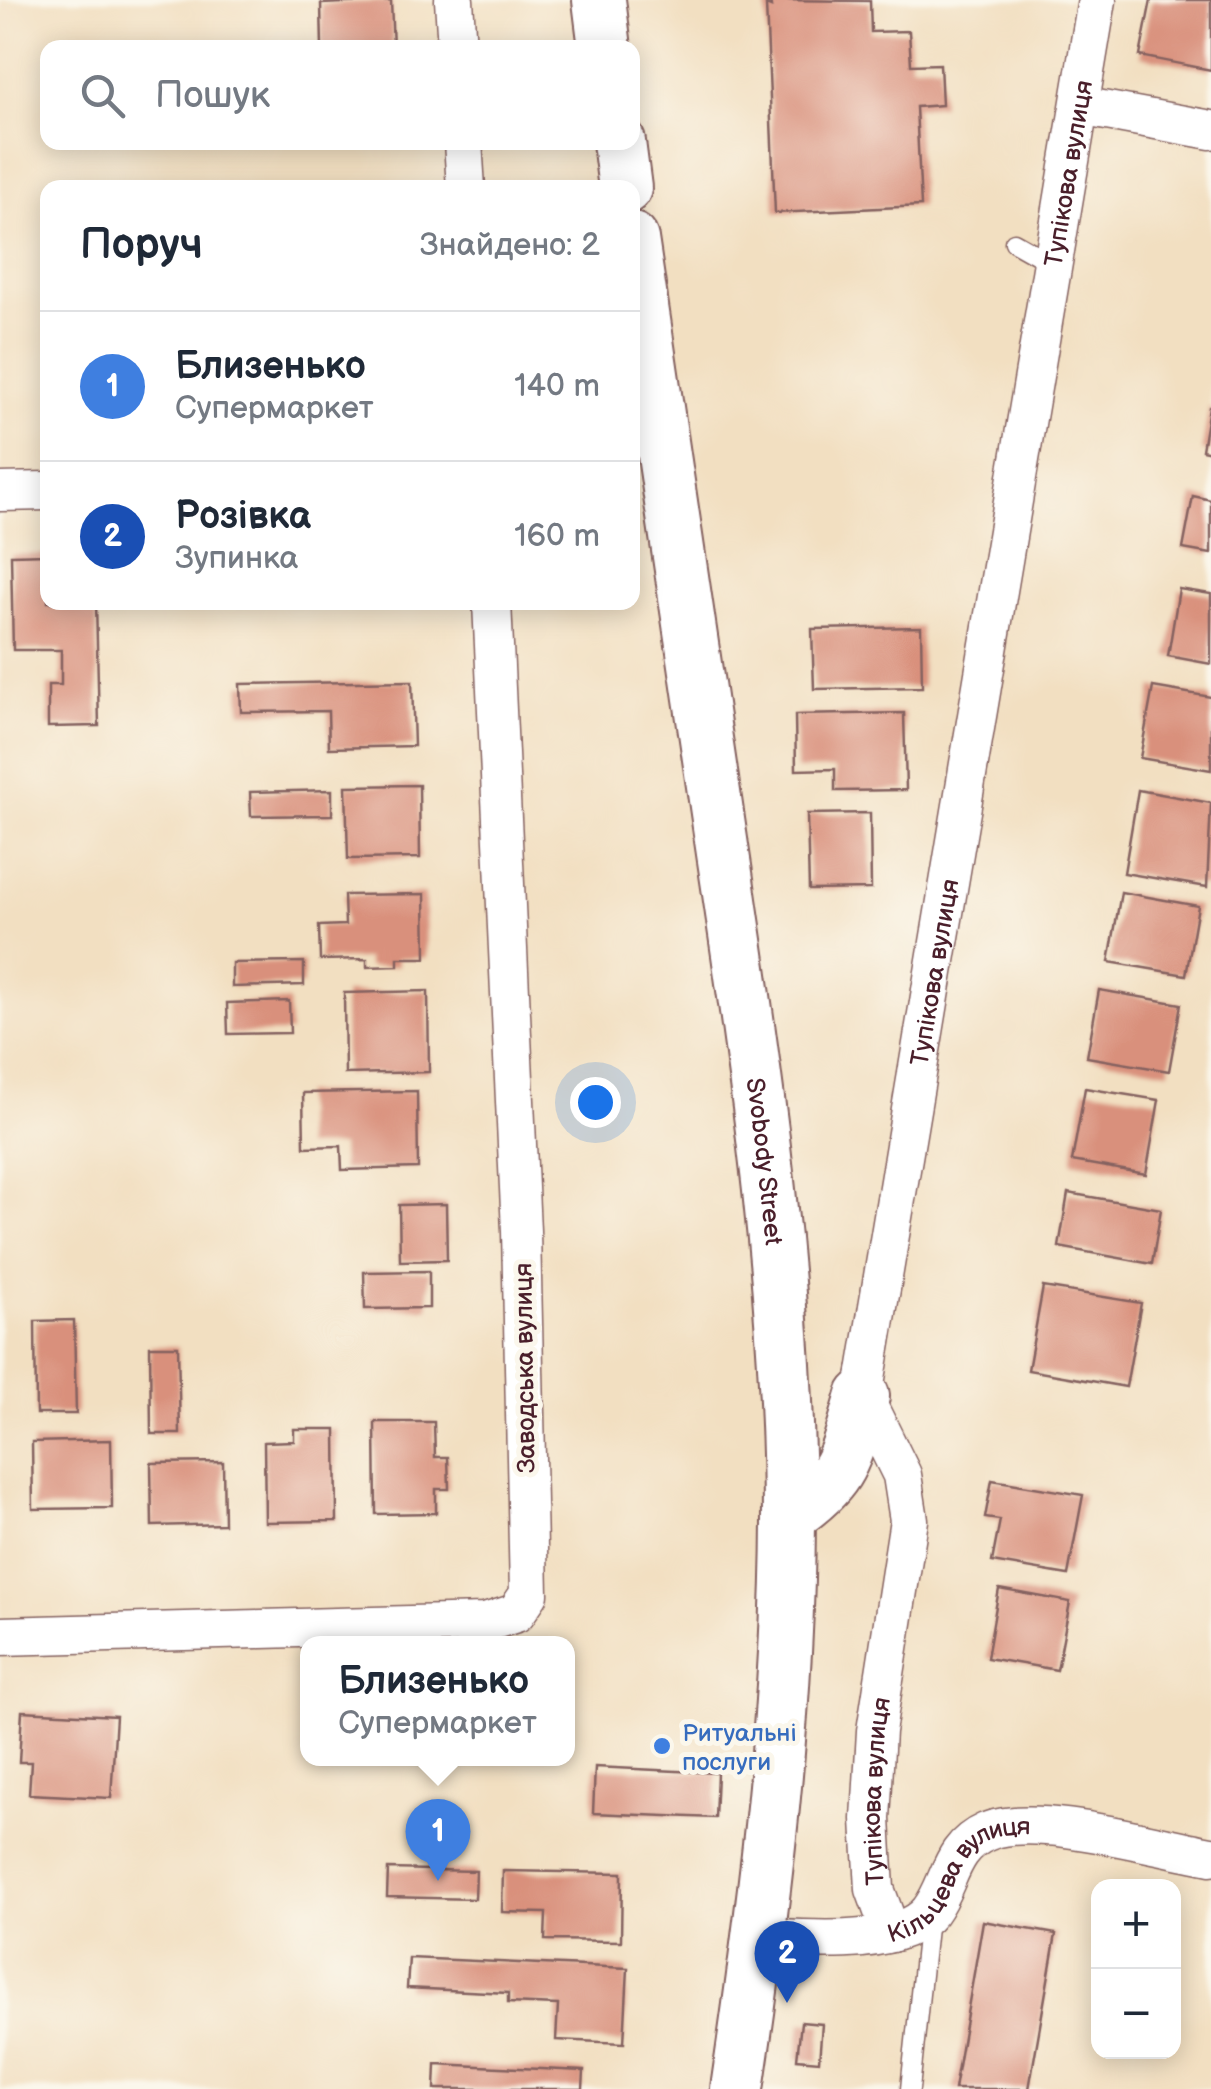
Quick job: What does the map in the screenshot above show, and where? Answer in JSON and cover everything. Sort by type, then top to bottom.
[{"type":"main road","points":[[599,0],[605,40]]},
{"type":"main road","points":[[620,150],[624,180]]},
{"type":"main road","name":"Svobody Street","points":[[640,293],[766,1148],[781,1334],[789,1516],[782,1713],[760,1937],[737,2089]]},
{"type":"main road","points":[[789,1516],[827,1490],[846,1454],[863,1396]]},
{"type":"street","points":[[454,0],[456,40]]},
{"type":"street","name":"Тупікова вулиця","points":[[891,1933],[875,1889],[873,1784],[887,1642],[909,1520],[902,1475],[863,1396],[1098,0]]},
{"type":"street","points":[[1080,106],[1211,130]]},
{"type":"street","points":[[464,150],[465,180]]},
{"type":"street","points":[[0,492],[40,491]]},
{"type":"street","name":"Заводська вулиця","points":[[0,1636],[485,1623],[516,1613],[529,1594],[521,1230],[492,610]]},
{"type":"street","name":"Кільцева вулиця","points":[[760,1937],[834,1940],[891,1933],[928,1913],[956,1853],[983,1833],[1020,1822],[1211,1856]]},
{"type":"lane","points":[[1014,242],[1053,264]]},
{"type":"lane","points":[[910,2089],[928,1913]]},
{"type":"building","points":[[770,0],[870,1],[871,32],[909,31],[911,65],[940,64],[942,105],[916,107],[921,206],[775,213],[766,5],[771,7]]},
{"type":"building","points":[[1151,0],[1211,0],[1211,70],[1140,56]]},
{"type":"building","points":[[391,1],[393,40],[322,40],[321,4]]},
{"type":"building","points":[[1211,407],[1211,452],[1202,450]]},
{"type":"building","points":[[1193,496],[1211,500],[1211,554],[1183,549]]},
{"type":"building","points":[[40,554],[40,610],[96,610],[99,726],[48,727],[48,685],[61,685],[61,650],[13,650],[11,555]]},
{"type":"building","points":[[1179,589],[1211,594],[1211,664],[1168,656]]},
{"type":"building","points":[[921,627],[922,687],[814,689],[812,629]]},
{"type":"building","points":[[412,681],[414,746],[329,748],[328,711],[241,712],[240,684]]},
{"type":"building","points":[[1153,687],[1211,697],[1211,770],[1140,758]]},
{"type":"building","points":[[904,713],[906,790],[835,791],[835,769],[796,770],[795,715]]},
{"type":"building","points":[[419,785],[420,858],[348,859],[346,786]]},
{"type":"building","points":[[332,790],[332,815],[251,816],[250,792]]},
{"type":"building","points":[[1138,790],[1211,803],[1207,887],[1124,873]]},
{"type":"building","points":[[870,813],[871,889],[809,890],[807,814]]},
{"type":"building","points":[[1121,892],[1198,906],[1186,975],[1109,962]]},
{"type":"building","points":[[425,894],[426,958],[398,958],[398,966],[367,967],[367,959],[320,960],[319,926],[345,925],[344,895]]},
{"type":"building","points":[[304,962],[304,985],[232,987],[232,963]]},
{"type":"building","points":[[1099,990],[1181,1004],[1169,1071],[1087,1057]]},
{"type":"building","points":[[428,991],[429,1072],[345,1074],[344,993]]},
{"type":"building","points":[[289,1001],[290,1033],[228,1034],[227,1003]]},
{"type":"building","points":[[1085,1088],[1159,1100],[1146,1174],[1072,1161]]},
{"type":"building","points":[[417,1091],[418,1168],[342,1170],[341,1146],[304,1147],[303,1093]]},
{"type":"building","points":[[1068,1193],[1161,1209],[1152,1264],[1059,1247]]},
{"type":"building","points":[[446,1204],[447,1260],[400,1261],[399,1205]]},
{"type":"building","points":[[429,1271],[429,1308],[365,1309],[364,1272]]},
{"type":"building","points":[[1043,1287],[1141,1303],[1126,1387],[1028,1370]]},
{"type":"building","points":[[74,1320],[76,1414],[36,1414],[35,1321]]},
{"type":"building","points":[[150,1346],[178,1346],[180,1434],[151,1434]]},
{"type":"building","points":[[375,1422],[434,1422],[435,1457],[448,1457],[449,1489],[436,1489],[436,1513],[376,1514]]},
{"type":"building","points":[[294,1429],[336,1429],[337,1521],[265,1522],[264,1442],[294,1441]]},
{"type":"building","points":[[111,1440],[112,1508],[33,1509],[32,1442]]},
{"type":"building","points":[[223,1462],[224,1524],[152,1526],[151,1463]]},
{"type":"building","points":[[992,1480],[1083,1495],[1068,1575],[992,1562],[1000,1520],[985,1518]]},
{"type":"building","points":[[999,1589],[1070,1602],[1057,1670],[987,1658]]},
{"type":"building","points":[[22,1711],[116,1716],[111,1798],[29,1794],[31,1762],[19,1762]]},
{"type":"building","points":[[595,1767],[717,1773],[715,1818],[593,1813]]},
{"type":"building","points":[[388,1869],[476,1871],[475,1899],[387,1897]]},
{"type":"building","points":[[503,1871],[622,1873],[621,1941],[545,1940],[546,1913],[502,1912]]},
{"type":"building","points":[[983,1921],[1056,1934],[1029,2089],[954,2089]]},
{"type":"building","points":[[409,1958],[628,1968],[624,2043],[556,2040],[558,2005],[508,2003],[508,1993],[407,1988]]},
{"type":"building","points":[[801,2022],[822,2024],[819,2061],[797,2059]]},
{"type":"building","points":[[436,2064],[584,2071],[583,2089],[435,2089]]},
{"type":"place","name":"Ритуальні послуги","points":[[662,1746]]},
{"type":"place","name":"Близенько","points":[[438,1881]]},
{"type":"place","name":"Розівка","points":[[787,2003]]}]
